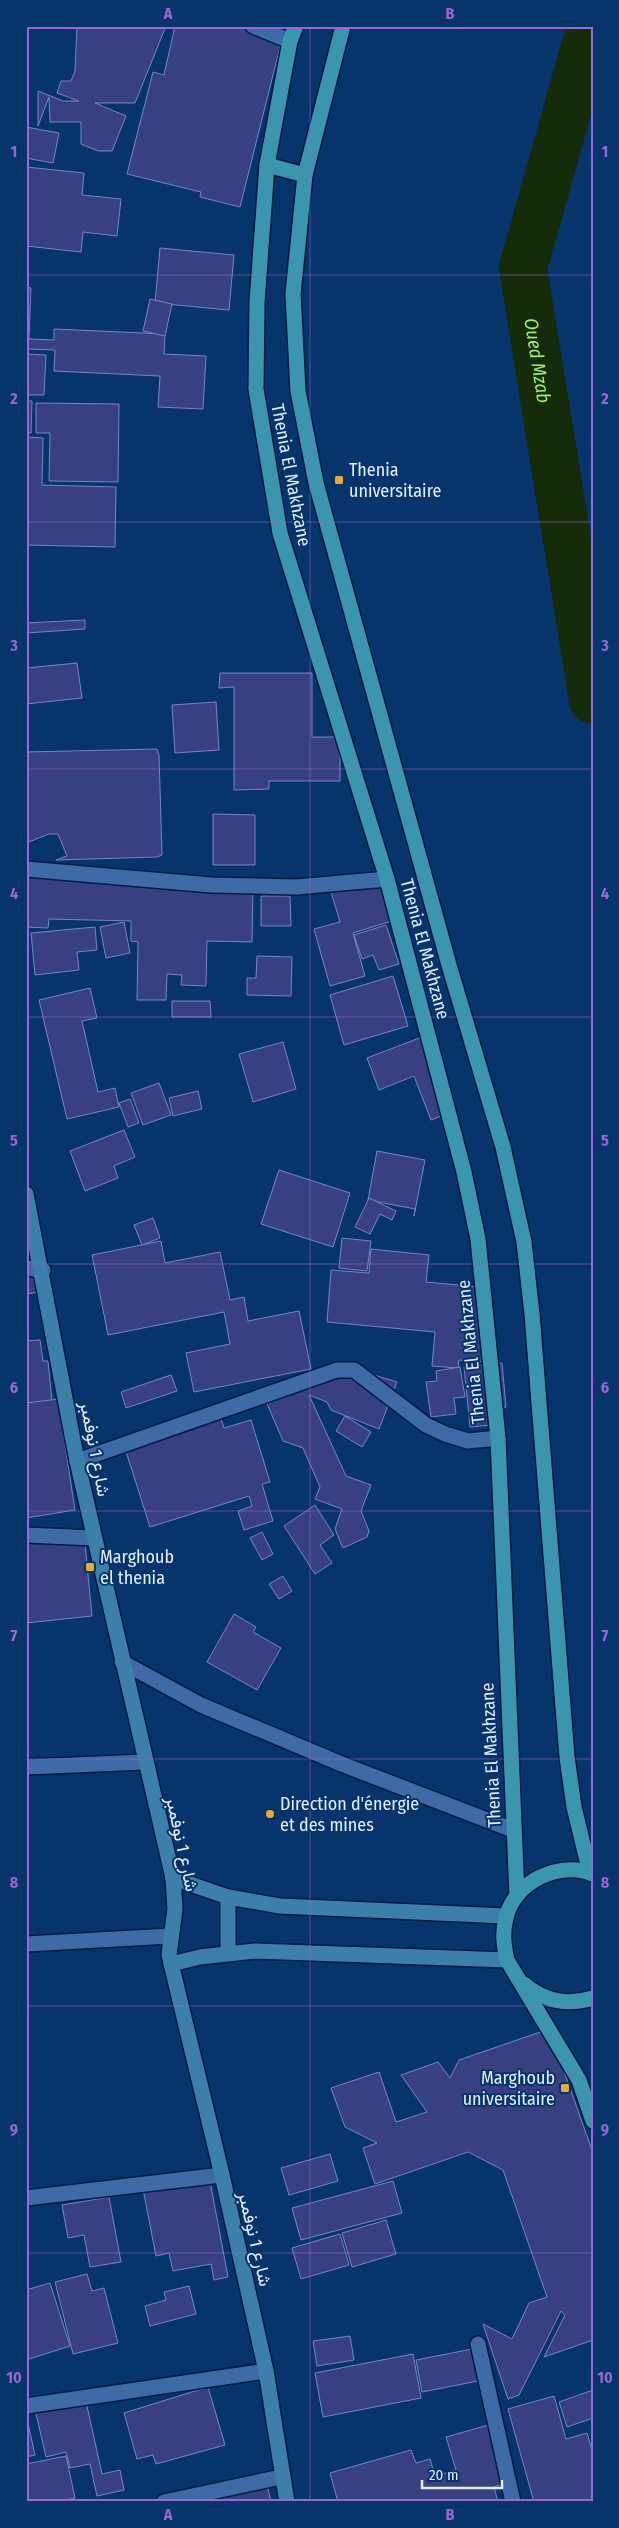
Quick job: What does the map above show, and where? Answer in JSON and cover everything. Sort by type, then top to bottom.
[{"type":"main road","name":"Thenia El Makhzane","points":[[296,26],[290,41],[267,165],[257,302],[256,389],[280,533],[387,880],[462,1162],[478,1239],[498,1438],[517,1896]]},
{"type":"main road","points":[[343,26],[305,175],[293,294],[298,391],[316,483],[449,965],[503,1147],[524,1242],[534,1334],[567,1757],[574,1807],[591,1874],[570,1870],[549,1873],[531,1882],[517,1896],[506,1916],[503,1938],[507,1960],[579,2080],[593,2121]]},
{"type":"main road","points":[[267,165],[305,175]]},
{"type":"main road","name":"شارع 1 نوفمبر","points":[[26,1194],[94,1538],[173,1878],[175,1909],[170,1936],[171,1964],[222,2175],[266,2371],[281,2477],[287,2502]]},
{"type":"main road","points":[[173,1878],[228,1897],[280,1906],[506,1916]]},
{"type":"main road","points":[[228,1897],[228,1953]]},
{"type":"main road","points":[[171,1964],[228,1953],[282,1951],[507,1960]]},
{"type":"main road","points":[[519,1980],[536,1994],[558,2002],[580,2002],[593,1998]]},
{"type":"street","points":[[253,26],[290,41]]},
{"type":"street","points":[[26,870],[211,885],[296,887],[387,880]]},
{"type":"street","points":[[26,1268],[42,1270]]},
{"type":"street","points":[[78,1461],[337,1370],[354,1370],[426,1425],[445,1434],[468,1441],[498,1438]]},
{"type":"street","points":[[26,1535],[94,1538]]},
{"type":"street","points":[[122,1662],[201,1705],[344,1765],[513,1830]]},
{"type":"street","points":[[26,1767],[145,1762]]},
{"type":"street","points":[[26,1944],[170,1936]]},
{"type":"street","points":[[26,2198],[222,2175]]},
{"type":"street","points":[[478,2344],[513,2502]]},
{"type":"street","points":[[26,2406],[266,2371]]},
{"type":"street","points":[[164,2502],[281,2477]]},
{"type":"building","points":[[77,26],[166,26],[135,103],[95,103],[126,116],[112,151],[98,151],[81,144],[81,122],[50,122],[49,97],[38,126],[38,91],[63,101],[79,101],[57,93],[61,81],[71,81],[75,71]]},
{"type":"building","points":[[175,26],[264,26],[284,31],[240,207],[200,197],[201,192],[127,174],[153,72],[164,75]]},
{"type":"building","points":[[26,127],[59,133],[53,163],[26,158]]},
{"type":"building","points":[[26,167],[84,173],[82,195],[121,199],[117,236],[83,232],[81,252],[26,246]]},
{"type":"building","points":[[160,248],[234,255],[229,310],[155,303]]},
{"type":"building","points":[[26,287],[31,288],[29,339],[54,340],[54,329],[165,334],[164,354],[206,356],[203,409],[158,407],[160,376],[54,371],[55,350],[26,349]]},
{"type":"building","points":[[150,299],[172,304],[165,336],[143,331]]},
{"type":"building","points":[[26,354],[46,355],[44,395],[26,395]]},
{"type":"building","points":[[26,401],[32,401],[31,433],[26,433]]},
{"type":"building","points":[[36,403],[119,404],[118,482],[49,481],[50,433],[36,433]]},
{"type":"building","points":[[26,437],[43,438],[42,485],[116,487],[115,547],[26,545]]},
{"type":"building","points":[[85,620],[85,629],[26,633],[26,623]]},
{"type":"building","points":[[77,663],[82,698],[26,704],[26,668]]},
{"type":"building","points":[[220,673],[312,673],[312,737],[340,737],[340,781],[269,781],[269,789],[234,790],[234,687],[219,688]]},
{"type":"building","points":[[216,702],[219,750],[175,753],[172,705]]},
{"type":"building","points":[[157,749],[159,755],[162,855],[157,857],[56,860],[67,856],[58,834],[49,834],[26,843],[26,752]]},
{"type":"building","points":[[213,814],[255,815],[255,865],[213,865]]},
{"type":"building","points":[[26,870],[253,881],[252,942],[207,941],[206,986],[181,985],[182,975],[167,974],[166,1000],[137,1000],[138,942],[131,941],[131,921],[49,919],[48,928],[26,927]]},
{"type":"building","points":[[381,870],[395,920],[353,933],[365,976],[330,986],[314,929],[340,922],[329,885]]},
{"type":"building","points":[[261,896],[290,896],[291,926],[261,926]]},
{"type":"building","points":[[124,922],[130,953],[106,958],[100,927]]},
{"type":"building","points":[[386,925],[399,964],[379,970],[373,955],[362,959],[354,935]]},
{"type":"building","points":[[95,927],[97,950],[77,952],[79,970],[35,975],[31,933]]},
{"type":"building","points":[[257,956],[292,957],[291,996],[247,995],[247,978],[256,978]]},
{"type":"building","points":[[393,976],[408,1026],[344,1045],[330,995]]},
{"type":"building","points":[[90,988],[97,1018],[82,1021],[98,1092],[115,1088],[119,1107],[67,1119],[39,1000]]},
{"type":"building","points":[[172,1001],[210,1001],[211,1017],[172,1017]]},
{"type":"building","points":[[422,1037],[451,1112],[431,1120],[414,1076],[379,1090],[367,1058]]},
{"type":"building","points":[[283,1042],[296,1089],[253,1102],[239,1054]]},
{"type":"building","points":[[159,1083],[171,1115],[143,1125],[131,1093]]},
{"type":"building","points":[[198,1091],[202,1109],[173,1116],[169,1098]]},
{"type":"building","points":[[130,1099],[139,1123],[128,1127],[119,1103]]},
{"type":"building","points":[[124,1130],[135,1157],[114,1166],[118,1178],[85,1191],[70,1151]]},
{"type":"building","points":[[377,1151],[425,1160],[414,1216],[415,1209],[368,1200]]},
{"type":"building","points":[[279,1170],[350,1193],[333,1247],[261,1224]]},
{"type":"building","points":[[369,1198],[396,1211],[392,1220],[380,1214],[370,1234],[355,1227]]},
{"type":"building","points":[[153,1218],[160,1238],[142,1245],[134,1225]]},
{"type":"building","points":[[342,1238],[371,1241],[367,1271],[339,1268]]},
{"type":"building","points":[[161,1241],[165,1263],[220,1252],[230,1300],[244,1297],[248,1321],[299,1311],[311,1369],[194,1392],[186,1353],[230,1344],[224,1312],[108,1335],[92,1255]]},
{"type":"building","points":[[371,1249],[429,1255],[426,1282],[490,1288],[484,1362],[459,1360],[458,1368],[432,1366],[435,1332],[327,1322],[331,1270],[369,1273]]},
{"type":"building","points":[[36,1259],[39,1292],[26,1294],[26,1260]]},
{"type":"building","points":[[40,1340],[43,1361],[48,1361],[52,1401],[26,1404],[26,1341]]},
{"type":"building","points":[[502,1363],[506,1407],[491,1409],[493,1425],[470,1427],[464,1367]]},
{"type":"building","points":[[344,1366],[397,1382],[379,1429],[331,1410],[327,1402],[309,1395],[346,1476],[371,1485],[361,1511],[369,1531],[367,1537],[343,1548],[335,1529],[342,1509],[315,1499],[320,1487],[303,1448],[283,1441],[265,1399]]},
{"type":"building","points":[[460,1367],[465,1397],[454,1398],[456,1414],[431,1417],[426,1382],[437,1381],[436,1371]]},
{"type":"building","points":[[171,1375],[177,1391],[126,1408],[121,1392]]},
{"type":"building","points":[[58,1399],[75,1510],[26,1518],[26,1403]]},
{"type":"building","points":[[219,1413],[224,1428],[251,1420],[270,1482],[262,1484],[273,1521],[244,1530],[238,1511],[252,1506],[249,1496],[150,1527],[123,1442]]},
{"type":"building","points":[[345,1416],[371,1432],[362,1447],[336,1431]]},
{"type":"building","points":[[315,1505],[334,1535],[320,1545],[332,1563],[315,1574],[284,1526]]},
{"type":"building","points":[[262,1532],[273,1554],[262,1560],[250,1538]]},
{"type":"building","points":[[84,1533],[92,1616],[26,1623],[26,1539]]},
{"type":"building","points":[[283,1576],[292,1591],[279,1599],[269,1584]]},
{"type":"building","points":[[234,1614],[256,1627],[253,1632],[281,1648],[257,1690],[207,1662]]},
{"type":"building","points":[[549,2029],[593,2153],[593,2340],[544,2357],[565,2315],[561,2311],[519,2395],[508,2399],[483,2324],[512,2339],[529,2303],[547,2297],[503,2170],[468,2152],[375,2184],[363,2148],[377,2143],[345,2127],[331,2088],[379,2072],[396,2122],[427,2112],[401,2075],[438,2062],[450,2078],[459,2060]]},
{"type":"building","points":[[330,2154],[338,2181],[289,2195],[281,2168]]},
{"type":"building","points":[[209,2176],[228,2277],[214,2280],[211,2264],[173,2271],[169,2253],[156,2256],[143,2189]]},
{"type":"building","points":[[393,2181],[402,2213],[301,2240],[292,2208]]},
{"type":"building","points":[[109,2197],[121,2262],[90,2267],[84,2235],[68,2238],[62,2205]]},
{"type":"building","points":[[386,2220],[396,2254],[352,2267],[342,2233]]},
{"type":"building","points":[[340,2234],[349,2265],[301,2279],[292,2248]]},
{"type":"building","points":[[87,2274],[92,2291],[104,2288],[118,2343],[73,2354],[55,2282]]},
{"type":"building","points":[[50,2283],[70,2346],[26,2360],[26,2290]]},
{"type":"building","points":[[189,2286],[196,2314],[150,2326],[145,2306],[166,2300],[164,2292]]},
{"type":"building","points":[[350,2336],[354,2360],[317,2366],[313,2341]]},
{"type":"building","points":[[472,2349],[478,2381],[422,2392],[416,2360]]},
{"type":"building","points":[[413,2354],[421,2398],[323,2417],[315,2373]]},
{"type":"building","points":[[208,2387],[225,2445],[156,2464],[153,2455],[137,2459],[124,2413]]},
{"type":"building","points":[[593,2390],[593,2418],[567,2427],[559,2402]]},
{"type":"building","points":[[554,2396],[566,2439],[587,2433],[593,2454],[593,2500],[534,2502],[508,2409]]},
{"type":"building","points":[[85,2397],[102,2474],[120,2470],[124,2490],[97,2496],[90,2464],[70,2468],[66,2452],[46,2457],[35,2409]]},
{"type":"building","points":[[26,2414],[35,2455],[26,2457]]},
{"type":"building","points":[[492,2424],[509,2482],[494,2487],[498,2502],[338,2502],[330,2473],[411,2450],[416,2463],[430,2459],[435,2476],[456,2470],[446,2437]]},
{"type":"building","points":[[66,2456],[75,2498],[57,2502],[26,2502],[26,2464]]},
{"type":"building","points":[[265,2475],[271,2502],[186,2502]]},
{"type":"waterway","name":"Oued Mzab","points":[[591,26],[523,268],[593,700]]},
{"type":"place","name":"Thenia universitaire","points":[[339,480]]},
{"type":"place","name":"Marghoub el thenia","points":[[90,1567]]},
{"type":"place","name":"Direction d'énergie et des mines","points":[[270,1814]]},
{"type":"place","name":"Marghoub universitaire","points":[[565,2088]]}]
